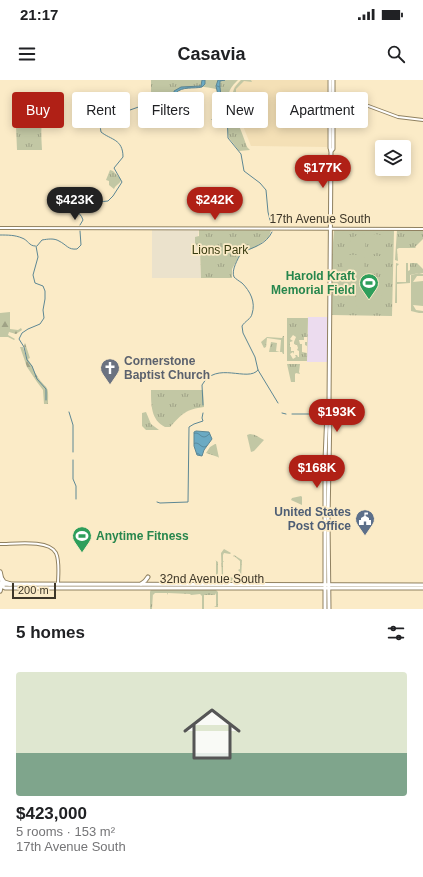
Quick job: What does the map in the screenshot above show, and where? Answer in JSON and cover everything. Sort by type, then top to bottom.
[{"type":"highway","points":[[0,572],[4,582],[10,584]]},
{"type":"highway","points":[[0,591],[2,578]]},
{"type":"main road","points":[[332,80],[332,92]]},
{"type":"main road","points":[[331,128],[331,149]]},
{"type":"main road","points":[[325,609],[327,411],[329,407],[331,128]]},
{"type":"main road","points":[[140,584],[148,577]]},
{"type":"main road","name":"32nd Avenue South","points":[[1,586],[10,584],[58,586],[392,584],[423,588]]},
{"type":"main road","name":"32nd Avenue South","points":[[1,586],[5,588],[140,584],[148,586]]},
{"type":"main road","points":[[358,588],[390,586],[392,584]]},
{"type":"main road","name":"32nd Avenue South","points":[[220,586],[326,589],[423,585]]},
{"type":"main road","points":[[326,589],[329,609]]},
{"type":"street","points":[[368,106],[398,117],[423,120]]},
{"type":"street","name":"17th Avenue South","points":[[0,228],[423,229]]},
{"type":"street","points":[[0,544],[48,545],[56,553],[58,562],[58,586]]},
{"type":"shaded area","points":[[241,80],[327,80],[327,92],[276,92],[276,128],[327,128],[327,147],[251,146],[244,128],[268,128],[268,92],[233,92],[234,87]]},
{"type":"shaded area","points":[[152,229],[199,229],[198,237],[201,278],[152,278]]},
{"type":"shaded area","points":[[308,317],[330,317],[329,362],[307,362]]},
{"type":"green space","points":[[151,80],[238,80],[229,92],[219,92],[219,90],[197,86],[180,89],[175,92],[151,92]]},
{"type":"green space","points":[[241,80],[251,80],[252,82],[244,81],[236,89],[236,92],[233,92]]},
{"type":"green space","points":[[16,128],[41,128],[42,150],[17,150]]},
{"type":"green space","points":[[228,128],[240,128],[247,147],[250,150],[239,151],[229,138]]},
{"type":"green space","points":[[110,170],[121,179],[114,189],[109,185],[109,181],[106,180]]},
{"type":"green space","name":"Lions Park","points":[[199,229],[271,230],[269,237],[256,247],[241,253],[232,269],[232,278],[201,278],[200,250],[195,243],[195,237],[199,236]]},
{"type":"green space","points":[[334,230],[394,230],[392,316],[332,315],[332,255]]},
{"type":"green space","points":[[397,230],[423,230],[423,239],[415,247],[416,248],[397,249],[398,261],[395,260]]},
{"type":"green space","points":[[365,234],[365,248],[363,250],[348,250],[349,243],[355,236]]},
{"type":"green space","points":[[370,234],[381,236],[385,239],[386,250],[372,250],[370,248]]},
{"type":"green space","points":[[202,251],[215,251],[216,272],[203,272]]},
{"type":"green space","points":[[342,255],[363,255],[365,278],[353,278],[346,275],[343,268]]},
{"type":"green space","points":[[372,256],[386,256],[385,266],[380,271],[370,272],[370,258]]},
{"type":"green space","points":[[396,263],[399,264],[397,266],[397,282],[406,282],[406,263],[408,263],[408,271],[410,270],[410,263],[417,263],[423,269],[423,273],[410,275],[410,283],[397,284],[397,303],[395,303]]},
{"type":"green space","points":[[419,273],[423,274],[423,276],[417,276],[413,282],[423,281],[423,306],[413,305],[416,310],[423,311],[423,313],[411,311],[411,275]]},
{"type":"green space","points":[[334,280],[355,280],[356,284],[359,283],[359,281],[364,280],[365,283],[362,283],[362,285],[356,285],[355,303],[343,302],[337,299],[334,292]]},
{"type":"green space","name":"Harold Kraft Memorial Field","points":[[378,286],[382,291],[380,312],[362,312],[356,305],[356,289]]},
{"type":"green space","points":[[10,312],[10,329],[18,330],[21,328],[22,330],[16,334],[9,332],[8,335],[15,339],[14,340],[8,337],[0,337],[0,313]]},
{"type":"green space","points":[[287,318],[308,318],[307,361],[287,361]],"holes":[[[293,335],[296,337],[294,344],[297,345],[297,350],[299,351],[299,357],[295,355],[296,357],[293,359],[290,354],[293,352],[294,354],[294,351],[291,351],[290,347],[290,342],[293,341],[290,339]],[[304,337],[307,337],[307,342],[305,342],[305,345],[307,346],[307,353],[302,352],[302,344],[300,344],[299,340],[304,340]]]},
{"type":"green space","points":[[284,336],[284,354],[280,352],[281,340],[267,338],[266,347],[264,348],[261,342],[267,337],[282,338]]},
{"type":"green space","points":[[271,342],[277,343],[276,351],[280,352],[269,352]]},
{"type":"green space","points":[[25,343],[30,358],[28,359],[40,381],[48,390],[48,404],[44,404],[43,390],[27,367],[20,347],[23,347],[27,360],[24,345]]},
{"type":"green space","points":[[287,364],[300,364],[300,374],[295,374],[295,382],[291,382]]},
{"type":"green space","points":[[151,390],[203,390],[204,407],[188,411],[181,415],[170,427],[165,427],[160,424],[154,416]]},
{"type":"green space","points":[[146,412],[151,424],[159,430],[146,430],[142,426],[142,413]]},
{"type":"green space","points":[[250,434],[264,440],[254,451],[251,452],[247,435]]},
{"type":"green space","points":[[215,444],[219,458],[206,453],[210,447]]},
{"type":"green space","points":[[301,496],[302,505],[291,500],[292,498]]},
{"type":"green space","points":[[224,549],[231,553],[224,553],[223,555],[223,577],[241,578],[238,570],[240,569],[240,561],[234,556],[233,557],[234,555],[242,560],[241,579],[249,579],[249,581],[222,581],[221,553]]},
{"type":"green space","points":[[215,560],[218,562],[216,583],[196,583],[192,581],[195,581],[191,580],[190,578],[192,576],[196,579],[201,577],[216,576]]},
{"type":"green space","points":[[151,589],[215,589],[218,592],[218,607],[214,607],[216,606],[216,593],[215,595],[204,595],[204,609],[202,609],[202,596],[200,594],[191,595],[168,593],[167,595],[167,593],[155,593],[153,595],[153,593],[152,609],[150,609]]},
{"type":"water","points":[[202,80],[205,80],[205,84],[202,87],[181,89],[178,92],[174,92],[181,87],[201,86]]},
{"type":"water","points":[[218,80],[225,80],[220,81],[221,92],[217,92],[216,86]]},
{"type":"water","points":[[194,432],[209,432],[212,439],[204,450],[202,456],[197,455],[194,446]]},
{"type":"waterway","points":[[80,225],[83,220],[76,208],[82,203],[86,202],[108,201],[122,182],[114,168],[123,157],[121,147],[119,143],[101,132],[100,129],[102,122],[115,108],[130,110],[138,107]]},
{"type":"waterway","points":[[228,128],[228,138],[241,154],[244,171],[260,183],[266,190],[268,212],[271,224]]},
{"type":"waterway","points":[[37,246],[42,240],[53,239],[69,248],[77,249],[81,245],[80,231]]},
{"type":"waterway","points":[[272,232],[263,243],[241,253],[235,265],[233,274],[234,277],[248,290],[252,297],[253,310],[250,317],[242,326],[243,333],[255,357],[258,370],[278,403]]},
{"type":"waterway","points":[[0,235],[19,237],[35,246]]},
{"type":"waterway","points":[[36,246],[38,257],[33,275],[35,283],[43,286],[45,291],[43,310],[44,318],[40,324],[22,333],[19,339],[24,347],[27,360],[32,366],[37,379],[46,389],[46,400]]},
{"type":"waterway","points":[[203,405],[202,385],[208,378],[215,374],[247,374],[258,370]]},
{"type":"waterway","points":[[69,412],[73,425],[73,452]]},
{"type":"waterway","points":[[157,502],[188,502],[189,427],[203,421],[203,413]]},
{"type":"waterway","points":[[282,413],[286,414]]},
{"type":"waterway","points":[[292,414],[320,414]]},
{"type":"waterway","points":[[73,460],[73,479],[76,486],[76,499]]},
{"type":"place","name":"Harold Kraft Memorial Field","points":[[369,300]]},
{"type":"place","name":"Cornerstone Baptist Church","points":[[110,385]]},
{"type":"place","name":"United States Post Office","points":[[365,536]]},
{"type":"place","name":"Anytime Fitness","points":[[82,553]]}]
